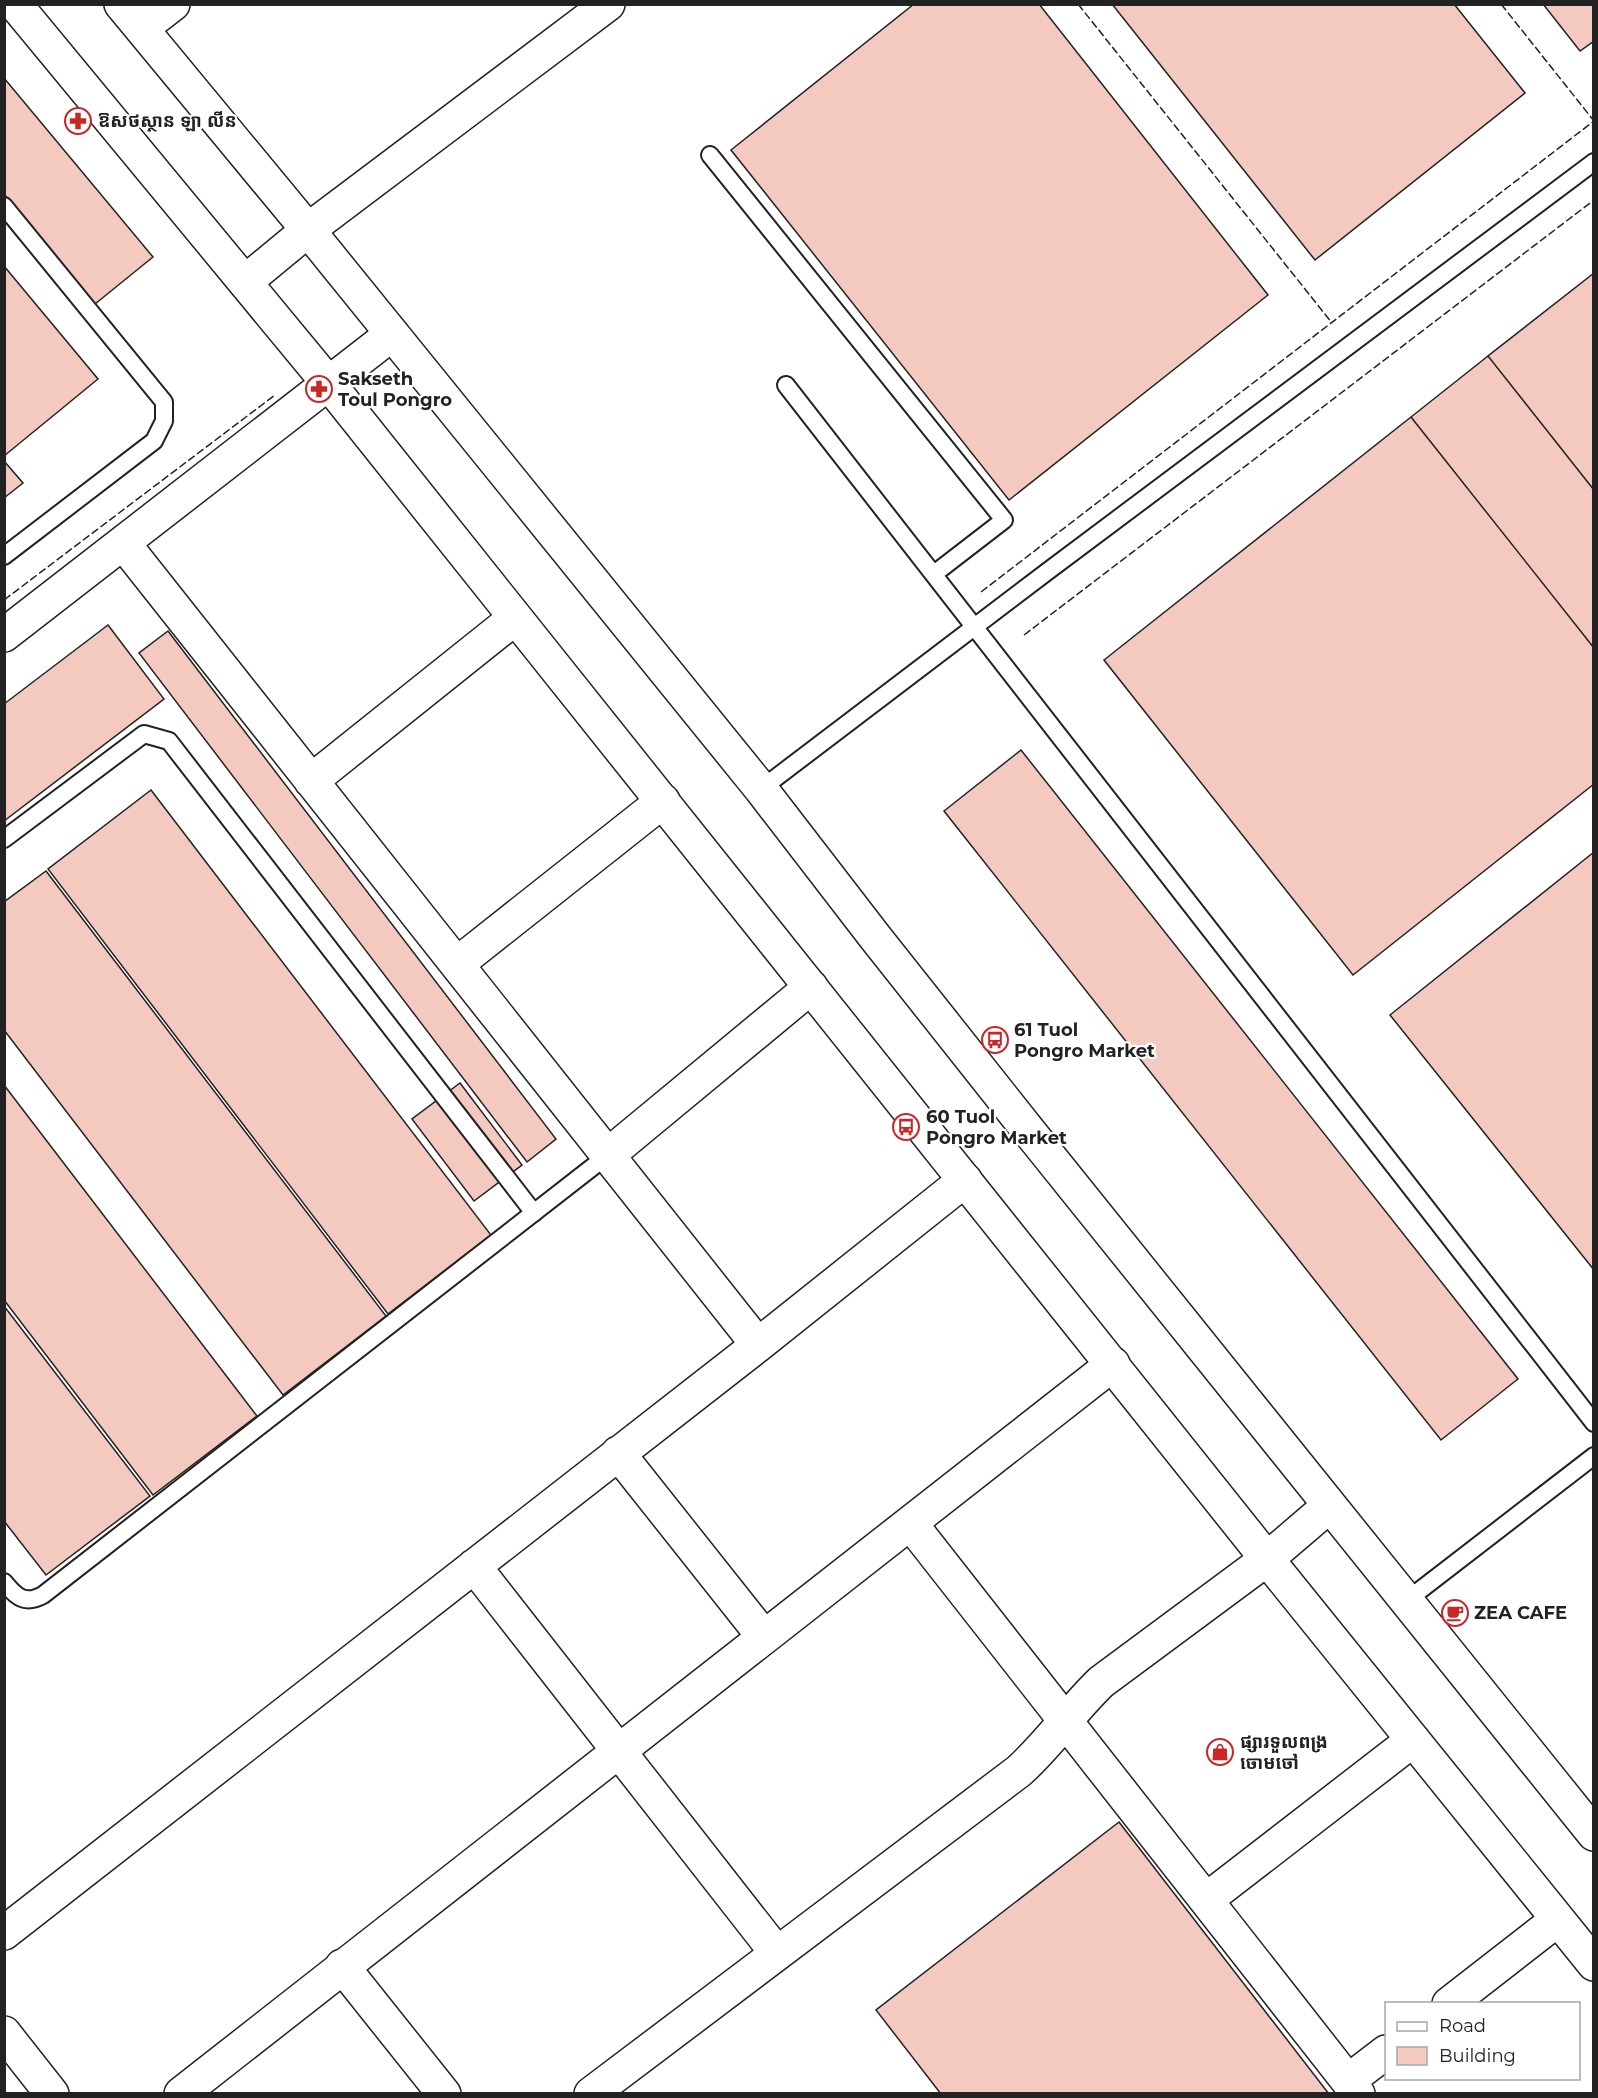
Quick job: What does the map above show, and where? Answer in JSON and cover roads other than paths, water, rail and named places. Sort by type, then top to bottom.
[{"type":"street","points":[[15,4],[329,384],[1593,1964]]},
{"type":"street","points":[[173,4],[131,16],[308,230],[761,789],[882,946],[1593,1834]]},
{"type":"street","points":[[245,282],[308,230],[608,4]]},
{"type":"street","points":[[4,635],[392,334]]},
{"type":"street","points":[[123,544],[758,1345]]},
{"type":"street","points":[[311,781],[516,618]]},
{"type":"street","points":[[457,964],[663,801]]},
{"type":"street","points":[[608,1155],[811,987]]},
{"type":"street","points":[[4,1933],[758,1345],[964,1180]]},
{"type":"street","points":[[181,2094],[1113,1364]]},
{"type":"street","points":[[618,1453],[764,1637]]},
{"type":"street","points":[[591,2094],[776,1952],[1019,1771],[1042,1750],[1077,1705],[1101,1683],[1267,1559],[1329,1506]]},
{"type":"street","points":[[911,1524],[1353,2087],[1385,2053]]},
{"type":"street","points":[[474,1566],[776,1952]]},
{"type":"street","points":[[1206,1900],[1413,1740]]},
{"type":"street","points":[[1452,2002],[1557,1920]]},
{"type":"street","points":[[342,1966],[444,2094]]},
{"type":"street","points":[[4,2033],[52,2094]]},
{"type":"lane","points":[[710,155],[1004,520],[934,574]]},
{"type":"lane","points":[[761,789],[1593,162]]},
{"type":"lane","points":[[4,206],[164,402],[164,421],[154,441],[4,556]]},
{"type":"lane","points":[[786,385],[1593,1424]]},
{"type":"lane","points":[[4,839],[144,734],[169,741],[534,1213]]},
{"type":"lane","points":[[4,1582],[19,1599],[28,1601],[43,1595],[608,1155]]},
{"type":"lane","points":[[1406,1601],[1593,1456]]},
{"type":"place","name":"ឱសថស្ថាន ឡា លីន","points":[[78,121]]},
{"type":"place","name":"Sakseth Toul Pongro","points":[[319,389]]},
{"type":"place","name":"61 Tuol Pongro Market","points":[[995,1040]]},
{"type":"place","name":"60 Tuol Pongro Market","points":[[906,1127]]},
{"type":"place","name":"ZEA CAFE","points":[[1455,1613]]},
{"type":"place","name":"ផ្សារទួលពង្រ ចោមចៅ","points":[[1220,1752]]}]
